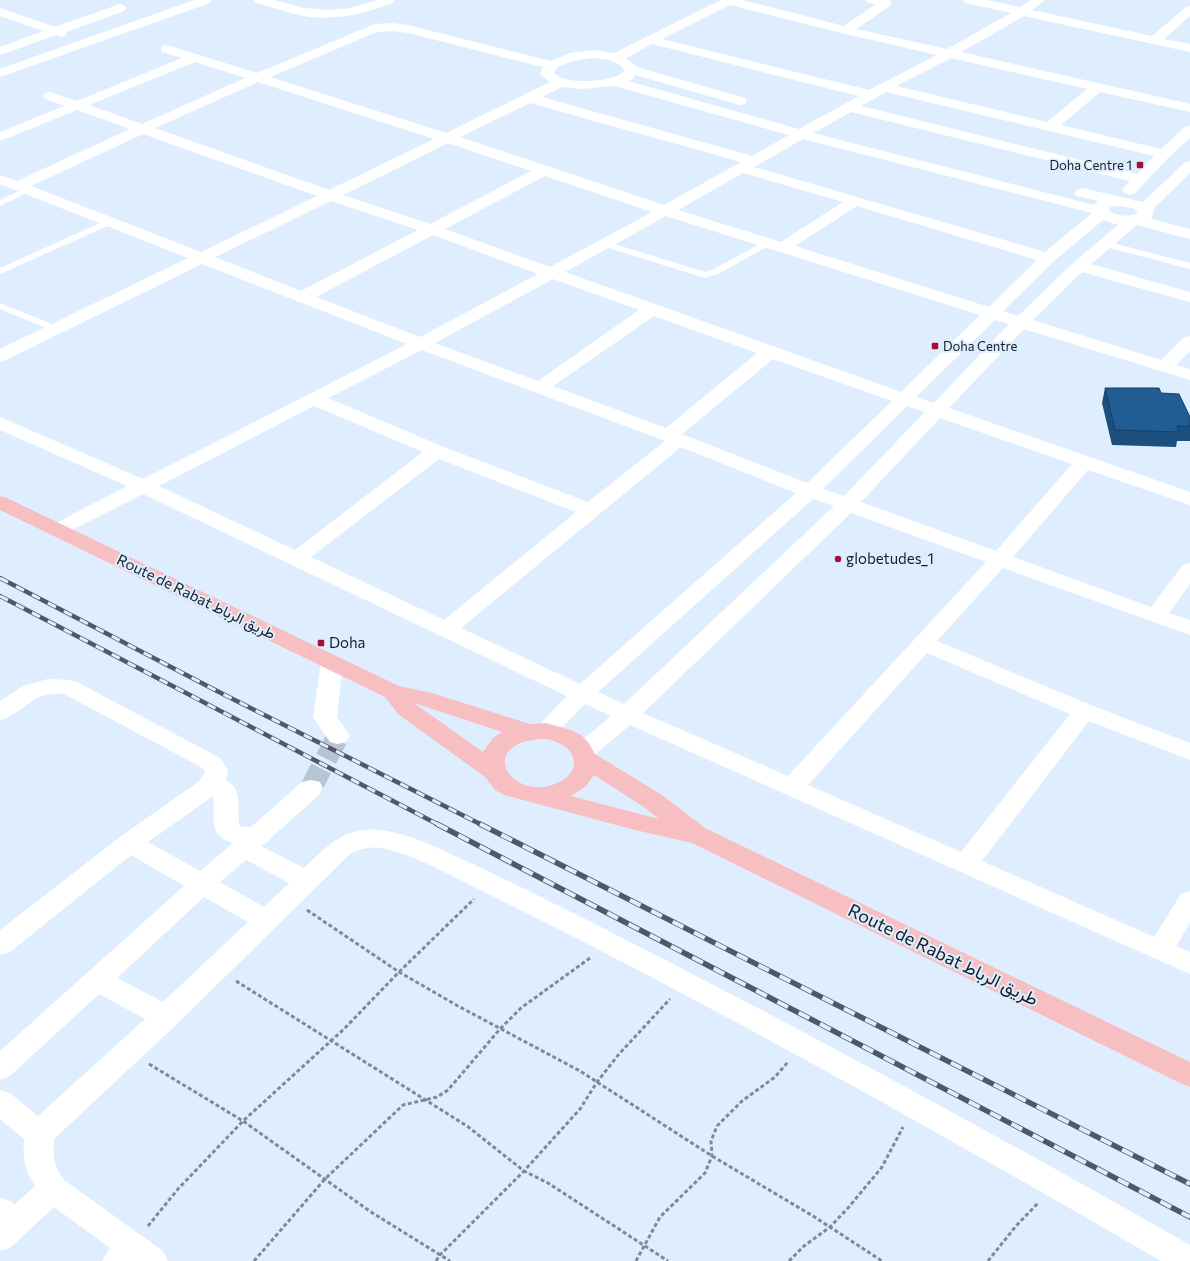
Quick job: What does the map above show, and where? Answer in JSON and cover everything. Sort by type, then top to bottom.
[{"type":"main road","name":"Route de Rabat طريق الرباط","points":[[0,502],[393,692],[424,698],[537,731]]},
{"type":"main road","name":"Route de Rabat طريق الرباط","points":[[393,692],[406,709],[493,771]]},
{"type":"main road","points":[[537,731],[564,735],[578,743],[584,755],[586,768],[581,777],[573,785],[548,794],[520,792],[508,787],[499,780],[493,771],[492,761],[495,751],[503,742],[537,731]]},
{"type":"main road","name":"Route de Rabat طريق الرباط","points":[[584,755],[653,801],[696,834],[1190,1075]]},
{"type":"main road","name":"Route de Rabat طريق الرباط","points":[[534,794],[664,829],[696,834]]},
{"type":"street","points":[[0,73],[87,42],[160,10],[206,0]]},
{"type":"street","points":[[260,0],[310,13],[328,14],[364,10],[388,0]]},
{"type":"street","points":[[617,57],[729,0],[846,30],[1190,108]]},
{"type":"street","points":[[846,30],[886,3],[872,0]]},
{"type":"street","points":[[969,0],[1190,48]]},
{"type":"street","points":[[57,530],[421,344],[665,212],[849,107],[950,53],[1039,0]]},
{"type":"street","points":[[0,51],[120,8]]},
{"type":"street","points":[[1154,41],[1190,10]]},
{"type":"street","points":[[1,13],[87,42]]},
{"type":"street","points":[[24,188],[140,129],[374,28],[392,27],[408,29],[551,65],[570,57],[593,54],[617,57],[628,64],[632,70],[752,104]]},
{"type":"street","points":[[0,36],[52,54]]},
{"type":"street","points":[[650,40],[878,91],[1050,127],[1164,154]]},
{"type":"street","points":[[167,49],[447,138],[665,212],[1190,375]]},
{"type":"street","points":[[0,137],[193,58]]},
{"type":"street","points":[[0,63],[14,68]]},
{"type":"street","points":[[551,65],[547,74],[560,83],[581,86],[615,82],[627,78],[632,70]]},
{"type":"street","points":[[615,82],[815,126],[1101,212],[1114,219],[1140,215],[1190,222]]},
{"type":"street","points":[[0,356],[560,83]]},
{"type":"street","points":[[1050,127],[1098,86]]},
{"type":"street","points":[[50,96],[140,129],[433,230],[770,352],[1190,499]]},
{"type":"street","points":[[529,98],[749,164],[856,201],[1048,258]]},
{"type":"street","points":[[849,107],[1139,179]]},
{"type":"street","points":[[537,731],[582,694],[810,491],[990,313],[1048,258],[1101,212],[1101,206],[1106,203],[1118,201],[1190,130]]},
{"type":"street","points":[[584,755],[848,504],[1021,322],[1079,266],[1176,186],[1190,165]]},
{"type":"street","points":[[301,298],[433,230],[543,170]]},
{"type":"street","points":[[1002,172],[1118,201],[1130,202],[1140,215],[1190,234]]},
{"type":"street","points":[[0,179],[301,298],[810,491],[1190,628]]},
{"type":"street","points":[[774,245],[856,201]]},
{"type":"street","points":[[1079,266],[1190,297]]},
{"type":"street","points":[[539,388],[652,309]]},
{"type":"street","points":[[1164,367],[1190,341]]},
{"type":"street","points":[[446,630],[590,510],[770,352]]},
{"type":"street","points":[[314,399],[437,451],[590,510]]},
{"type":"street","points":[[0,423],[143,486],[627,715],[1190,964]]},
{"type":"street","points":[[296,558],[437,451]]},
{"type":"street","points":[[792,787],[1000,559],[1085,462]]},
{"type":"street","points":[[1156,615],[1190,569]]},
{"type":"street","points":[[922,643],[1190,752]]},
{"type":"street","points":[[332,663],[325,716],[338,736]]},
{"type":"street","points":[[0,712],[26,694],[41,687],[50,685],[69,687],[214,764],[217,769],[217,775],[213,783],[129,843],[0,945]]},
{"type":"street","points":[[966,864],[1085,710]]},
{"type":"street","points":[[213,783],[221,787],[225,792],[225,822],[230,831],[252,841],[297,889]]},
{"type":"street","points":[[0,1068],[202,884],[311,788]]},
{"type":"street","points":[[134,1256],[53,1189],[40,1168],[38,1156],[39,1134],[166,1017],[341,848],[354,840],[364,838],[392,842],[414,849],[490,883],[610,943],[802,1044],[1056,1184],[1190,1261]]},
{"type":"street","points":[[129,843],[266,920]]},
{"type":"street","points":[[1160,950],[1190,901]]},
{"type":"street","points":[[98,980],[166,1017]]},
{"type":"street","points":[[0,1102],[39,1134]]},
{"type":"street","points":[[5,1224],[53,1189]]},
{"type":"lane","points":[[0,203],[24,188]]},
{"type":"lane","points":[[0,271],[109,222]]},
{"type":"lane","points":[[605,244],[705,275],[774,245]]},
{"type":"lane","points":[[1105,244],[1190,266]]},
{"type":"lane","points":[[0,306],[56,329]]},
{"type":"path","points":[[134,1256],[178,1189],[242,1121],[331,1042],[399,972],[490,883]]},
{"type":"path","points":[[297,889],[399,972],[500,1029],[580,1071],[712,1156],[830,1227],[882,1261]]},
{"type":"path","points":[[254,1261],[325,1179],[403,1105],[414,1100],[427,1100],[440,1097],[448,1090],[500,1029],[521,1008],[610,943]]},
{"type":"path","points":[[216,968],[331,1042],[427,1100],[467,1126],[524,1170],[548,1183],[668,1261]]},
{"type":"path","points":[[436,1261],[440,1255],[524,1170],[580,1109],[597,1082],[619,1054],[652,1016],[686,983]]},
{"type":"path","points":[[636,1261],[660,1217],[705,1173],[712,1156],[711,1141],[717,1126],[742,1101],[775,1077],[802,1044]]},
{"type":"path","points":[[128,1051],[242,1121],[371,1212],[450,1261]]},
{"type":"path","points":[[789,1261],[804,1246],[830,1227],[882,1167],[915,1106]]},
{"type":"path","points":[[988,1261],[1016,1226],[1056,1184]]},
{"type":"building","points":[[1105,388],[1159,388],[1161,393],[1179,394],[1190,417],[1190,426],[1177,426],[1179,432],[1115,430]]},
{"type":"tunnel","points":[[311,788],[338,736]]},
{"type":"railway","points":[[0,578],[217,691],[482,825]]},
{"type":"railway","points":[[0,596],[439,825]]},
{"type":"railway","points":[[437,824],[1190,1217]]},
{"type":"railway","points":[[480,824],[1190,1184]]},
{"type":"place","name":"Doha Centre 1","points":[[1140,165]]},
{"type":"place","name":"Doha Centre","points":[[935,346]]},
{"type":"place","name":"globetudes_1","points":[[838,559]]},
{"type":"place","name":"Doha","points":[[321,643]]}]
